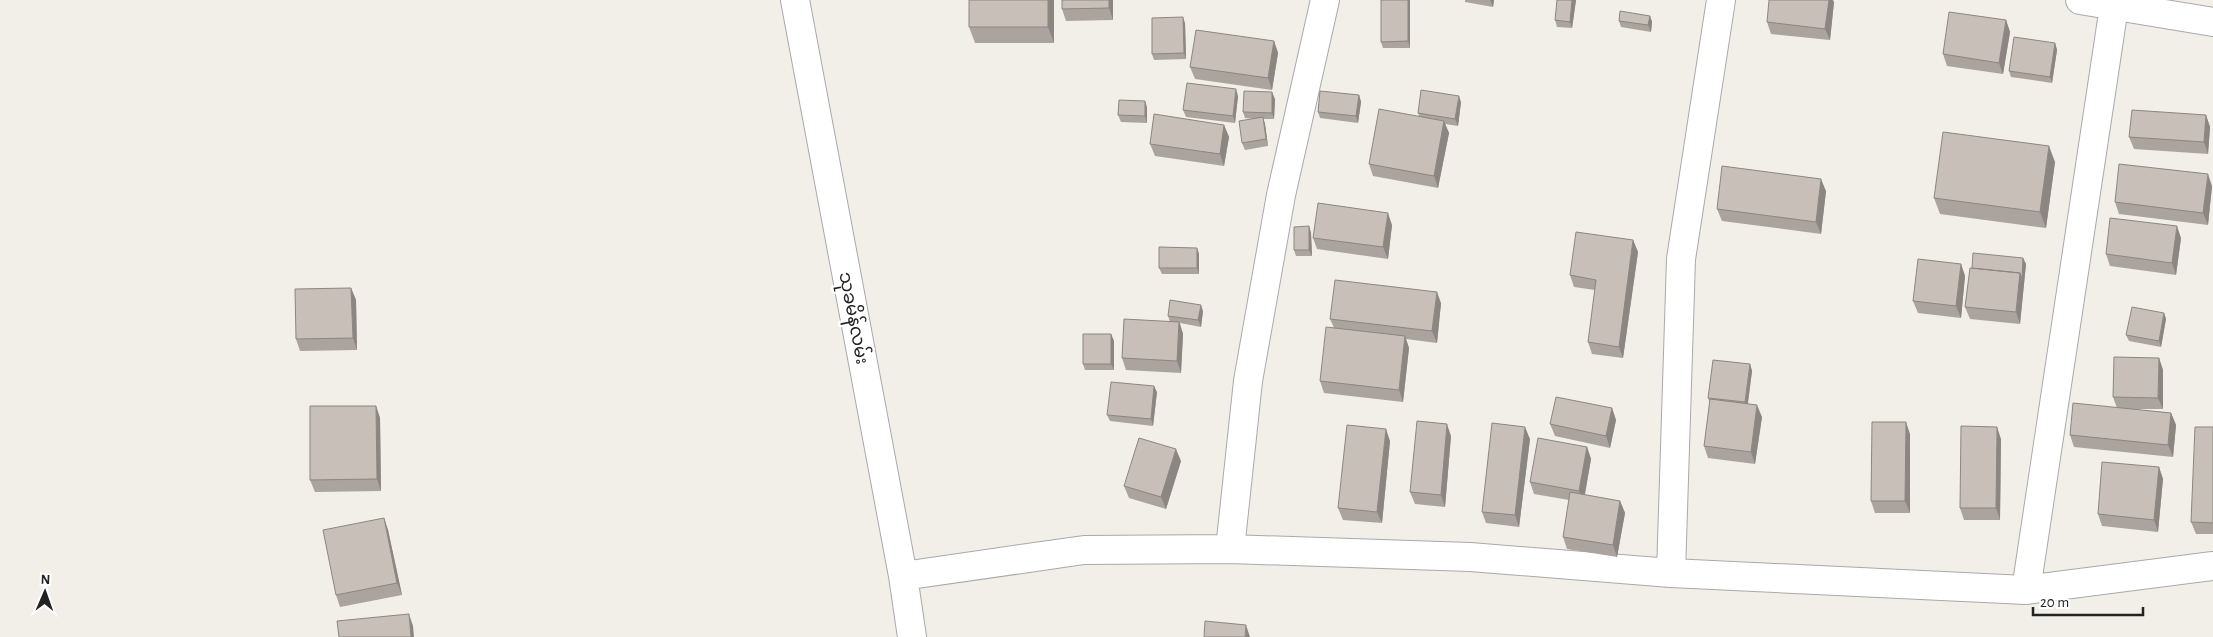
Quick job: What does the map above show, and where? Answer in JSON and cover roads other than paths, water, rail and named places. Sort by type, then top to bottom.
[{"type":"street","name":"သုခမိန်လမ်း","points":[[795,0],[903,576],[912,637]]},
{"type":"street","points":[[1230,549],[1250,371],[1281,195],[1325,0]]},
{"type":"street","points":[[1671,573],[1681,259],[1721,0]]},
{"type":"street","points":[[2080,0],[2115,3],[2213,22]]},
{"type":"street","points":[[2026,590],[2115,3]]},
{"type":"street","points":[[903,576],[1084,550],[1230,549],[1470,558],[1671,573],[2026,590],[2213,566]]}]
